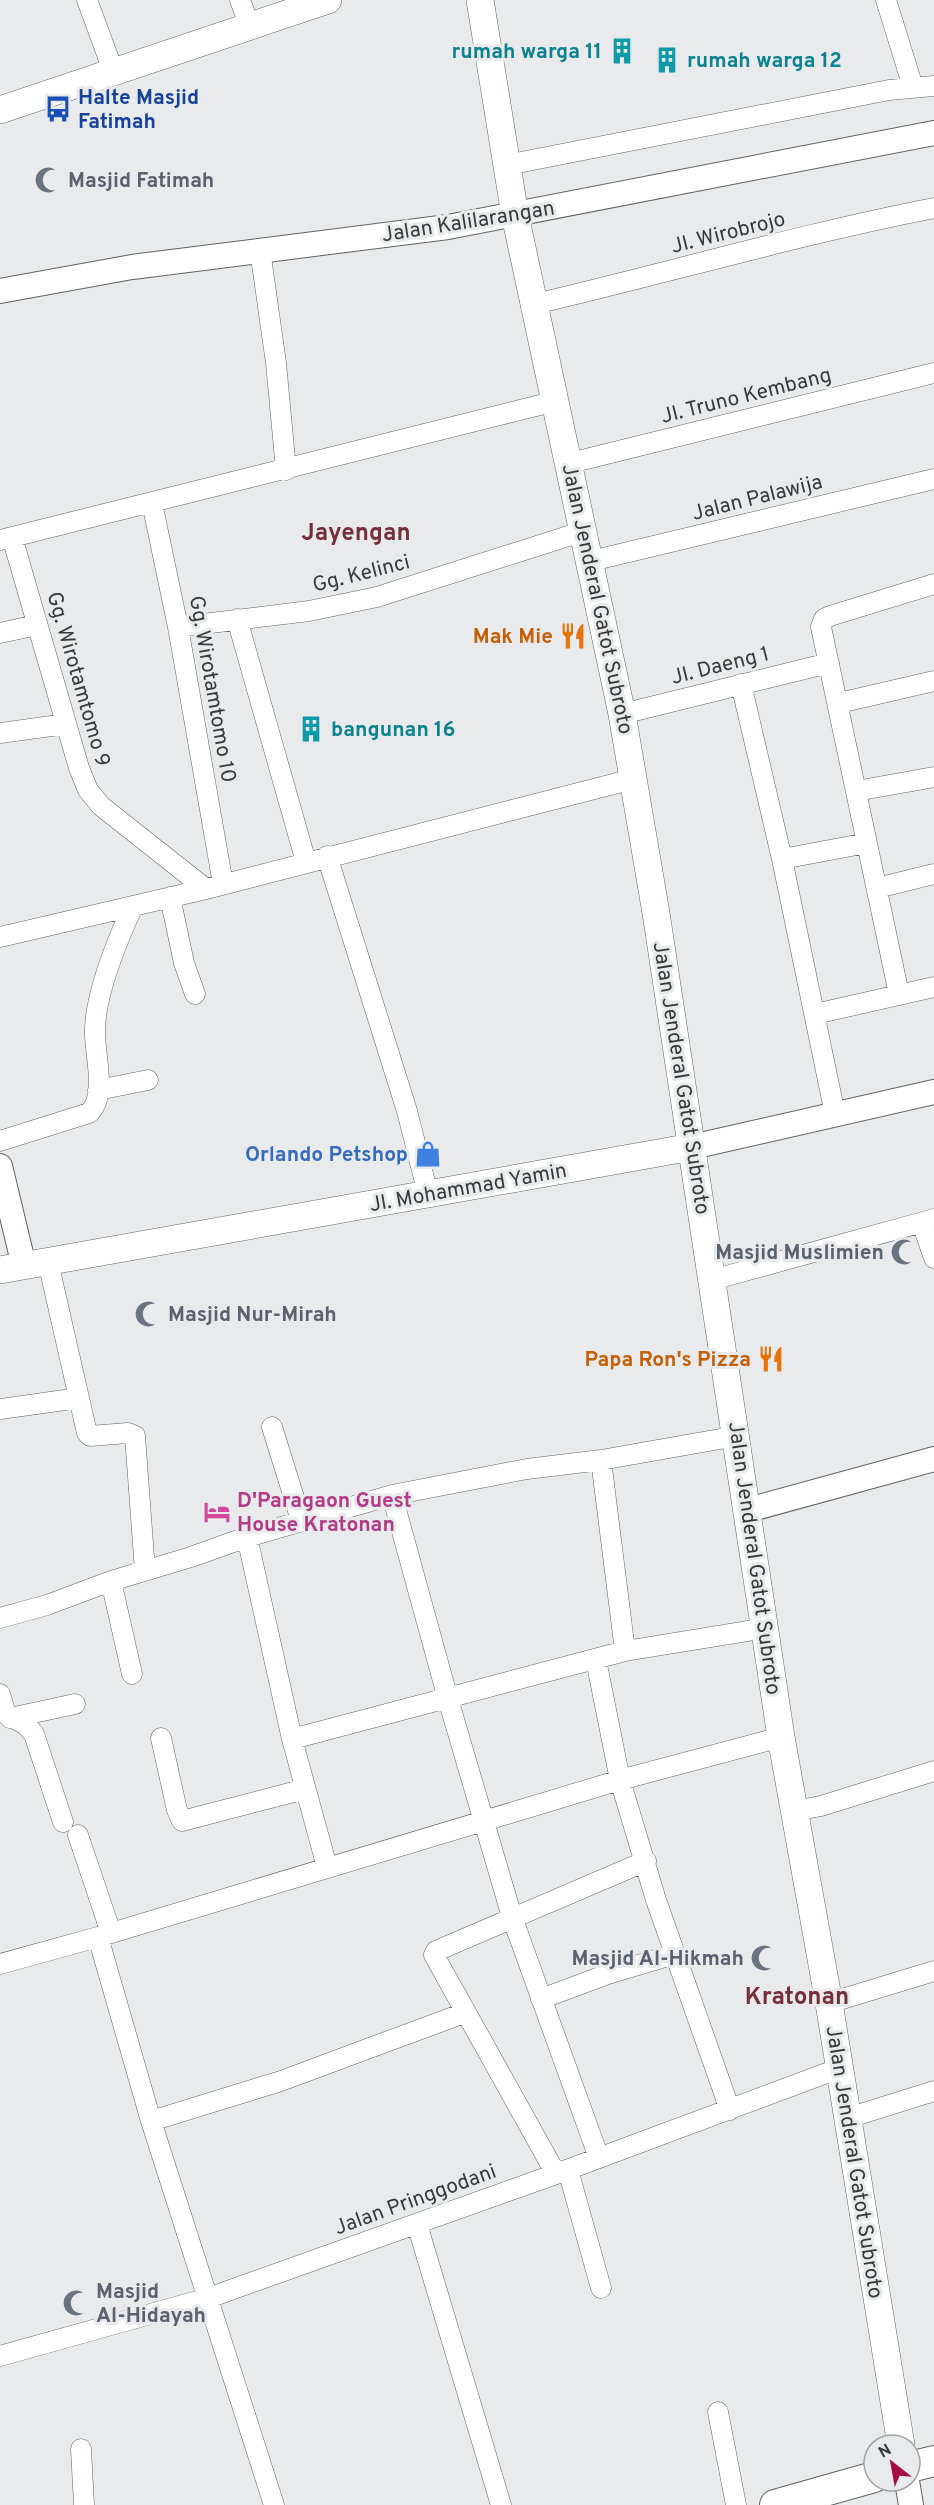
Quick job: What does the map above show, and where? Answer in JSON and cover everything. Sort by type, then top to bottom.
[{"type":"main road","points":[[0,110],[328,0]]},
{"type":"main road","name":"Jalan Jenderal Gatot Subroto","points":[[480,0],[516,215],[622,714],[692,1147],[781,1737],[829,2003],[899,2433]]},
{"type":"main road","name":"Jl. Mohammad Yamin","points":[[24,1266],[692,1147]]},
{"type":"main road","points":[[775,2505],[862,2480]]},
{"type":"street","points":[[87,0],[114,73]]},
{"type":"street","points":[[240,0],[250,27]]},
{"type":"street","points":[[886,0],[913,87]]},
{"type":"street","points":[[507,165],[913,87],[934,86]]},
{"type":"street","name":"Jalan Kalilarangan","points":[[0,291],[132,267],[448,227],[934,133]]},
{"type":"street","name":"Jl. Wirobrojo","points":[[535,304],[643,279],[828,231],[934,208]]},
{"type":"street","points":[[260,250],[276,363],[286,470]]},
{"type":"street","name":"Jl. Truno Kembang","points":[[570,463],[934,374]]},
{"type":"street","points":[[6,538],[556,401]]},
{"type":"street","name":"Jalan Palawija","points":[[591,561],[934,479]]},
{"type":"street","name":"Gg. Wirotamtomo 10","points":[[152,503],[178,627],[214,886]]},
{"type":"street","name":"Gg. Kelinci","points":[[178,627],[309,611],[377,597],[584,531]]},
{"type":"street","name":"Gg. Wirotamtomo 9","points":[[6,538],[37,625],[83,781],[94,800],[214,886]]},
{"type":"street","points":[[899,994],[821,632],[825,619],[934,584]]},
{"type":"street","points":[[237,619],[306,862]]},
{"type":"street","points":[[0,633],[37,625]]},
{"type":"street","name":"Jl. Daeng 1","points":[[622,714],[829,663]]},
{"type":"street","points":[[838,703],[934,681]]},
{"type":"street","points":[[741,684],[782,859],[835,1114]]},
{"type":"street","points":[[0,733],[66,724]]},
{"type":"street","points":[[856,791],[934,777]]},
{"type":"street","points":[[0,937],[170,897],[633,779]]},
{"type":"street","points":[[782,859],[867,843]]},
{"type":"street","points":[[327,856],[407,1111],[428,1194]]},
{"type":"street","points":[[877,888],[934,874]]},
{"type":"street","points":[[170,897],[184,963],[195,994]]},
{"type":"street","points":[[0,1141],[89,1113],[95,1106],[98,1090],[95,1032],[99,1009],[116,945],[132,906]]},
{"type":"street","points":[[815,1014],[934,987]]},
{"type":"street","points":[[98,1090],[148,1080]]},
{"type":"street","name":"Jl. Mohammad Yamin","points":[[692,1147],[934,1092]]},
{"type":"street","points":[[0,1166],[24,1266],[79,1398],[89,1435],[128,1433],[135,1437],[145,1571]]},
{"type":"street","points":[[712,1280],[928,1221],[934,1258]]},
{"type":"street","points":[[0,1409],[79,1398]]},
{"type":"street","points":[[272,1427],[301,1520]]},
{"type":"street","points":[[0,1618],[47,1605],[111,1581],[301,1520],[392,1495],[527,1469],[601,1460],[736,1436]]},
{"type":"street","points":[[748,1510],[934,1459]]},
{"type":"street","points":[[601,1460],[625,1651]]},
{"type":"street","points":[[392,1495],[448,1699],[512,1917],[599,2158]]},
{"type":"street","points":[[247,1537],[292,1739],[327,1867]]},
{"type":"street","points":[[111,1581],[132,1674]]},
{"type":"street","points":[[292,1739],[625,1651],[766,1628]]},
{"type":"street","points":[[596,1660],[620,1780],[675,1953],[730,2110]]},
{"type":"street","points":[[0,1694],[4,1710],[10,1718],[20,1721],[34,1734],[63,1822]]},
{"type":"street","points":[[10,1718],[75,1704]]},
{"type":"street","points":[[0,1964],[105,1935],[620,1780],[781,1737]]},
{"type":"street","points":[[162,1738],[177,1810],[182,1821],[305,1789]]},
{"type":"street","points":[[794,1811],[822,1806],[934,1771]]},
{"type":"street","points":[[78,1835],[151,2121],[274,2505]]},
{"type":"street","points":[[601,2288],[562,2172],[464,2013],[434,1957],[435,1953],[512,1917],[645,1861]]},
{"type":"street","points":[[541,1999],[608,1974],[675,1953]]},
{"type":"street","points":[[829,2003],[934,1971]]},
{"type":"street","points":[[151,2121],[281,2081],[464,2013]]},
{"type":"street","name":"Jalan Pringgodani","points":[[0,2356],[208,2298],[562,2172],[840,2068]]},
{"type":"street","points":[[848,2118],[932,2097]]},
{"type":"street","points":[[417,2224],[501,2505]]},
{"type":"street","points":[[718,2412],[736,2505]]},
{"type":"street","points":[[81,2449],[84,2505]]},
{"type":"place","name":"rumah warga 11","points":[[622,51]]},
{"type":"place","name":"rumah warga 12","points":[[667,60]]},
{"type":"place","name":"Halte Masjid Fatimah","points":[[58,109]]},
{"type":"place","name":"Masjid Fatimah","points":[[48,180]]},
{"type":"place","name":"Mak Mie","points":[[573,636]]},
{"type":"place","name":"bangunan 16","points":[[311,729]]},
{"type":"place","name":"Orlando Petshop","points":[[428,1154]]},
{"type":"place","name":"Masjid Muslimien","points":[[904,1252]]},
{"type":"place","name":"Masjid Nur-Mirah","points":[[148,1314]]},
{"type":"place","name":"Papa Ron's Pizza","points":[[771,1359]]},
{"type":"place","name":"D'Paragaon Guest House Kratonan","points":[[217,1512]]},
{"type":"place","name":"Masjid Al-Hikmah","points":[[764,1958]]},
{"type":"place","name":"Masjid Al-Hidayah","points":[[76,2303]]},
{"type":"district","name":"Jayengan","points":[[356,532]]},
{"type":"district","name":"Kratonan","points":[[797,1996]]}]
